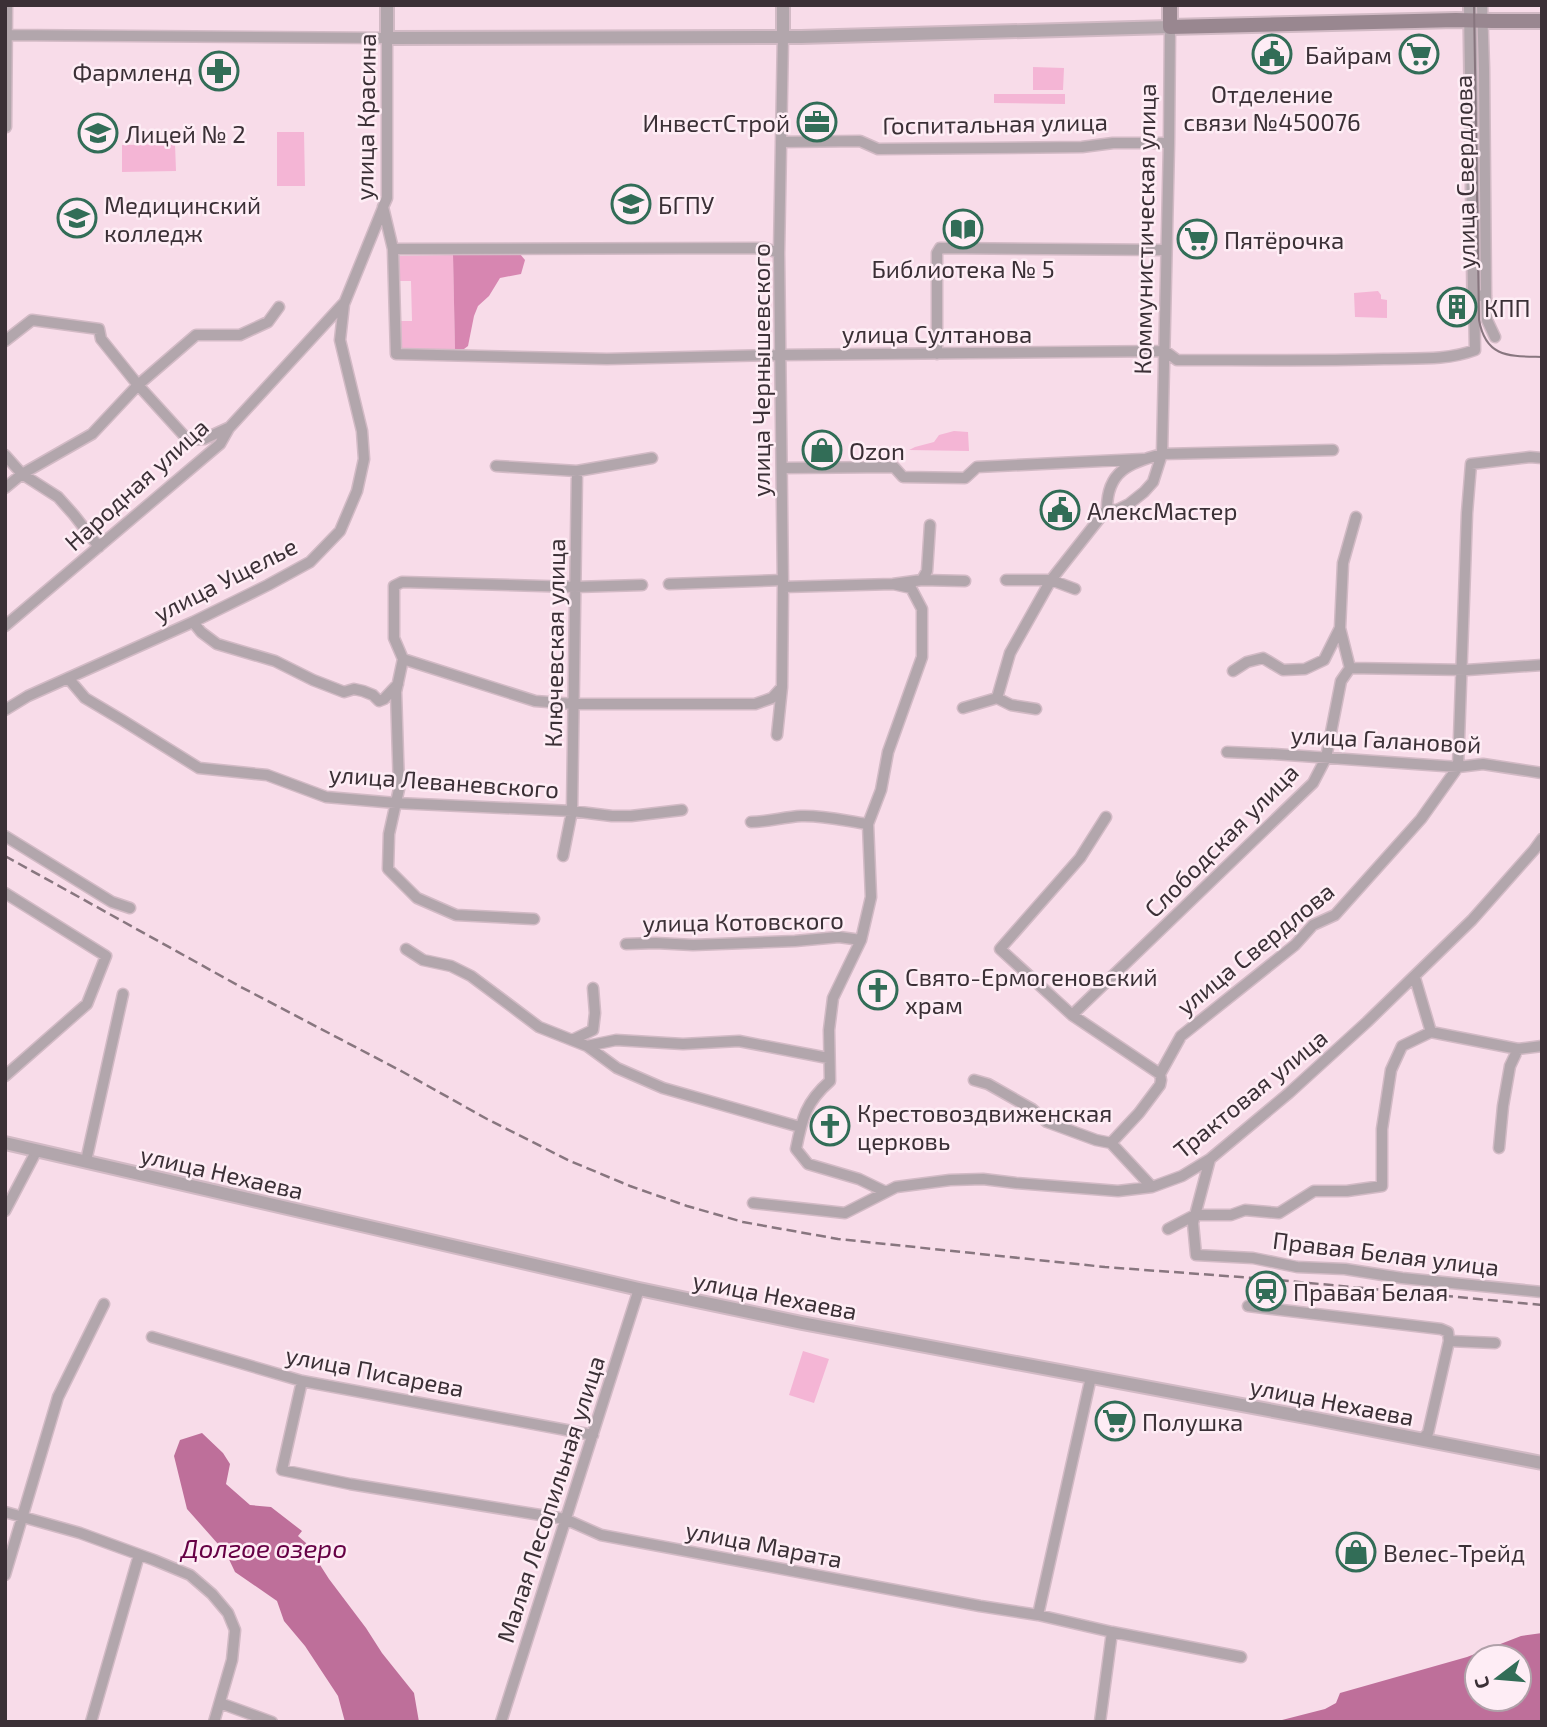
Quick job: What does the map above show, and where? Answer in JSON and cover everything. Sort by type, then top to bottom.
[{"type":"main road","name":"Коммунистическая улица","points":[[1170,5],[1170,27]]},
{"type":"main road","points":[[1170,27],[1476,13],[1492,21],[1542,21]]},
{"type":"street","points":[[6,127],[7,5]]},
{"type":"street","name":"улица Красина","points":[[387,5],[387,198],[383,207],[393,249],[397,354]]},
{"type":"street","name":"улица Чернышевского","points":[[777,735],[782,687],[783,583],[779,253],[783,5]]},
{"type":"street","name":"улица Свердлова","points":[[1476,13],[1480,295],[1494,337]]},
{"type":"street","points":[[6,35],[387,38],[783,36],[1170,27]]},
{"type":"street","name":"Коммунистическая улица","points":[[1107,509],[1117,510],[1144,492],[1153,482],[1162,454],[1170,27]]},
{"type":"street","name":"Госпитальная улица","points":[[781,142],[860,141],[878,149],[1082,147],[1113,143],[1169,143]]},
{"type":"street","name":"улица Ущелье","points":[[5,710],[28,696],[268,585],[310,562],[340,531],[357,491],[364,459],[362,431],[340,340],[344,304],[383,207]]},
{"type":"street","points":[[937,354],[937,253],[942,247],[1166,250]]},
{"type":"street","points":[[393,249],[764,248],[779,253]]},
{"type":"street","name":"улица Султанова","points":[[397,354],[607,359],[1165,351],[1177,360],[1448,357],[1475,350],[1480,295]]},
{"type":"street","name":"Народная улица","points":[[5,626],[220,444],[229,428],[344,304]]},
{"type":"street","points":[[5,488],[22,474],[92,434],[138,385],[196,335],[240,335],[268,322],[279,307]]},
{"type":"street","points":[[5,341],[32,320],[99,329],[101,339],[188,440],[204,439],[229,428]]},
{"type":"street","points":[[997,698],[1010,653],[1051,580],[1107,509],[1110,484],[1118,473],[1162,454],[1333,450]]},
{"type":"street","points":[[5,455],[22,474],[58,497],[99,547]]},
{"type":"street","points":[[496,466],[577,471],[652,458]]},
{"type":"street","points":[[1458,767],[1471,464],[1542,458]]},
{"type":"street","points":[[782,468],[894,467],[903,477],[965,478],[977,467],[1147,459]]},
{"type":"street","name":"Ключевская улица","points":[[563,856],[572,811],[577,471]]},
{"type":"street","points":[[1356,517],[1343,563],[1340,628],[1350,668],[1461,670],[1542,665]]},
{"type":"street","points":[[922,580],[928,571],[930,525]]},
{"type":"street","points":[[669,584],[893,584],[922,580],[965,580]]},
{"type":"street","points":[[1006,580],[1051,580],[1075,589]]},
{"type":"street","points":[[534,919],[456,915],[417,898],[388,869],[389,834],[400,789],[396,692],[403,659],[394,638],[394,586],[402,582],[575,587],[642,585]]},
{"type":"street","points":[[886,1192],[859,1179],[808,1164],[796,1149],[802,1119],[816,1094],[830,1081],[829,1030],[833,998],[861,940],[871,898],[868,824],[881,790],[893,739],[922,657],[922,609],[911,588],[893,584]]},
{"type":"street","points":[[193,622],[217,644],[275,661],[344,692],[354,689],[363,691],[379,701],[398,684]]},
{"type":"street","points":[[1233,671],[1247,662],[1263,658],[1283,670],[1305,668],[1324,660],[1340,628]]},
{"type":"street","points":[[403,659],[536,701],[574,704],[755,704],[772,698],[782,687]]},
{"type":"street","name":"Слободская улица","points":[[1072,1015],[1313,783],[1326,758],[1341,681],[1350,668]]},
{"type":"street","name":"улица Леваневского","points":[[68,678],[85,698],[199,768],[267,775],[326,797],[572,811],[612,816],[682,810]]},
{"type":"street","points":[[963,708],[997,698],[1011,705],[1036,709]]},
{"type":"street","name":"улица Галановой","points":[[1227,752],[1458,767],[1483,764],[1542,773]]},
{"type":"street","name":"улица Свердлова","points":[[1111,1143],[1160,1085],[1160,1074],[1181,1036],[1295,945],[1312,925],[1335,915],[1421,819],[1458,767]]},
{"type":"street","points":[[751,822],[800,816],[868,824]]},
{"type":"street","points":[[1106,817],[1080,858],[1000,948],[1072,1015],[1160,1074]]},
{"type":"street","points":[[5,836],[112,902],[130,908]]},
{"type":"street","name":"Трактовая улица","points":[[753,1203],[845,1213],[896,1187],[950,1180],[983,1179],[1118,1191],[1152,1187],[1182,1176],[1210,1159],[1289,1093],[1415,978],[1538,852],[1542,839]]},
{"type":"street","points":[[5,893],[106,956],[86,1004],[5,1076]]},
{"type":"street","name":"улица Котовского","points":[[626,944],[693,945],[839,937],[861,940]]},
{"type":"street","points":[[406,949],[424,960],[451,966],[471,976],[539,1027],[587,1046],[617,1068],[663,1088],[800,1127]]},
{"type":"street","points":[[1415,978],[1431,1032]]},
{"type":"street","points":[[572,1040],[593,1030],[593,988]]},
{"type":"street","points":[[86,1161],[123,994]]},
{"type":"street","points":[[1168,1229],[1195,1215],[1231,1215],[1245,1210],[1279,1213],[1314,1191],[1347,1191],[1382,1186],[1382,1129],[1391,1070],[1402,1046],[1431,1032],[1518,1049],[1542,1046]]},
{"type":"street","points":[[587,1046],[616,1040],[683,1044],[739,1041],[828,1058]]},
{"type":"street","points":[[1499,1148],[1510,1066],[1518,1049]]},
{"type":"street","points":[[974,1080],[988,1084],[1032,1109],[1047,1122],[1111,1143],[1152,1187]]},
{"type":"street","name":"улица Нехаева","points":[[5,1143],[298,1212],[802,1323],[1542,1463]]},
{"type":"street","points":[[5,1211],[37,1150]]},
{"type":"street","name":"Правая Белая улица","points":[[1210,1159],[1193,1223],[1196,1255],[1253,1258],[1297,1267],[1345,1269],[1402,1278],[1542,1292]]},
{"type":"street","name":"Малая Лесопильная улица","points":[[501,1721],[639,1289]]},
{"type":"street","points":[[5,1574],[58,1397],[104,1304]]},
{"type":"street","points":[[1248,1306],[1448,1332],[1449,1341],[1428,1433],[1422,1439]]},
{"type":"street","name":"улица Писарева","points":[[152,1337],[302,1381],[593,1435]]},
{"type":"street","points":[[1449,1341],[1495,1343]]},
{"type":"street","points":[[1038,1615],[1091,1377]]},
{"type":"street","name":"улица Марата","points":[[302,1381],[282,1470],[350,1484],[565,1519],[601,1535],[1038,1615],[1241,1657]]},
{"type":"street","points":[[5,1512],[80,1533],[190,1575],[212,1594],[228,1612],[235,1630],[232,1660],[214,1722]]},
{"type":"street","points":[[91,1722],[139,1555]]},
{"type":"street","points":[[1100,1722],[1112,1632]]},
{"type":"street","points":[[220,1703],[272,1722]]},
{"type":"shaded area","points":[[1033,67],[1064,68],[1063,90],[1033,90]]},
{"type":"shaded area","points":[[994,94],[1065,94],[1065,104],[994,103]]},
{"type":"shaded area","points":[[277,132],[304,132],[305,186],[277,186]]},
{"type":"shaded area","points":[[175,144],[176,171],[122,172],[122,145]]},
{"type":"shaded area","points":[[520,254],[525,260],[521,274],[500,278],[489,296],[478,306],[468,346],[455,350],[453,255]]},
{"type":"shaded area","points":[[453,255],[455,350],[401,351],[401,321],[412,321],[411,281],[400,281],[399,256]]},
{"type":"shaded area","points":[[1378,291],[1381,299],[1387,300],[1387,318],[1355,317],[1354,293]]},
{"type":"shaded area","points":[[954,431],[968,432],[969,451],[909,450],[934,442],[939,435]]},
{"type":"shaded area","points":[[803,1351],[829,1359],[814,1403],[789,1395]]},
{"type":"water","name":"Долгое озеро","points":[[202,1433],[223,1453],[230,1464],[226,1484],[250,1505],[271,1507],[302,1531],[298,1536],[306,1543],[382,1653],[414,1693],[419,1722],[345,1722],[338,1696],[305,1646],[284,1621],[277,1601],[235,1572],[226,1553],[187,1509],[174,1456],[180,1440]]},
{"type":"water","points":[[1542,1633],[1542,1722],[1279,1722],[1325,1709],[1336,1703],[1340,1693],[1463,1658],[1463,1713],[1533,1713],[1533,1643],[1503,1643],[1521,1636]]},
{"type":"tram line","points":[[1474,5],[1479,320],[1482,332],[1493,348],[1509,355],[1542,357]]},
{"type":"railway","points":[[5,856],[487,1119],[570,1161],[687,1206],[743,1222],[838,1239],[1105,1267],[1542,1305]]},
{"type":"place","name":"Отделение связи №450076","points":[[1272,54]]},
{"type":"place","name":"Байрам","points":[[1419,54]]},
{"type":"place","name":"Фармленд","points":[[219,71]]},
{"type":"place","name":"ИнвестСтрой","points":[[817,122]]},
{"type":"place","name":"Лицей № 2","points":[[98,133]]},
{"type":"place","name":"БГПУ","points":[[631,204]]},
{"type":"place","name":"Медицинский колледж","points":[[77,218]]},
{"type":"place","name":"Библиотека № 5","points":[[963,229]]},
{"type":"place","name":"Пятёрочка","points":[[1197,239]]},
{"type":"place","name":"КПП","points":[[1457,307]]},
{"type":"place","name":"Ozon","points":[[822,450]]},
{"type":"place","name":"АлексМастер","points":[[1060,510]]},
{"type":"place","name":"Свято-Ермогеновский храм","points":[[878,990]]},
{"type":"place","name":"Крестовоздвиженская церковь","points":[[830,1126]]},
{"type":"place","name":"Правая Белая","points":[[1266,1291]]},
{"type":"place","name":"Полушка","points":[[1115,1421]]},
{"type":"place","name":"Велес-Трейд","points":[[1356,1552]]}]
